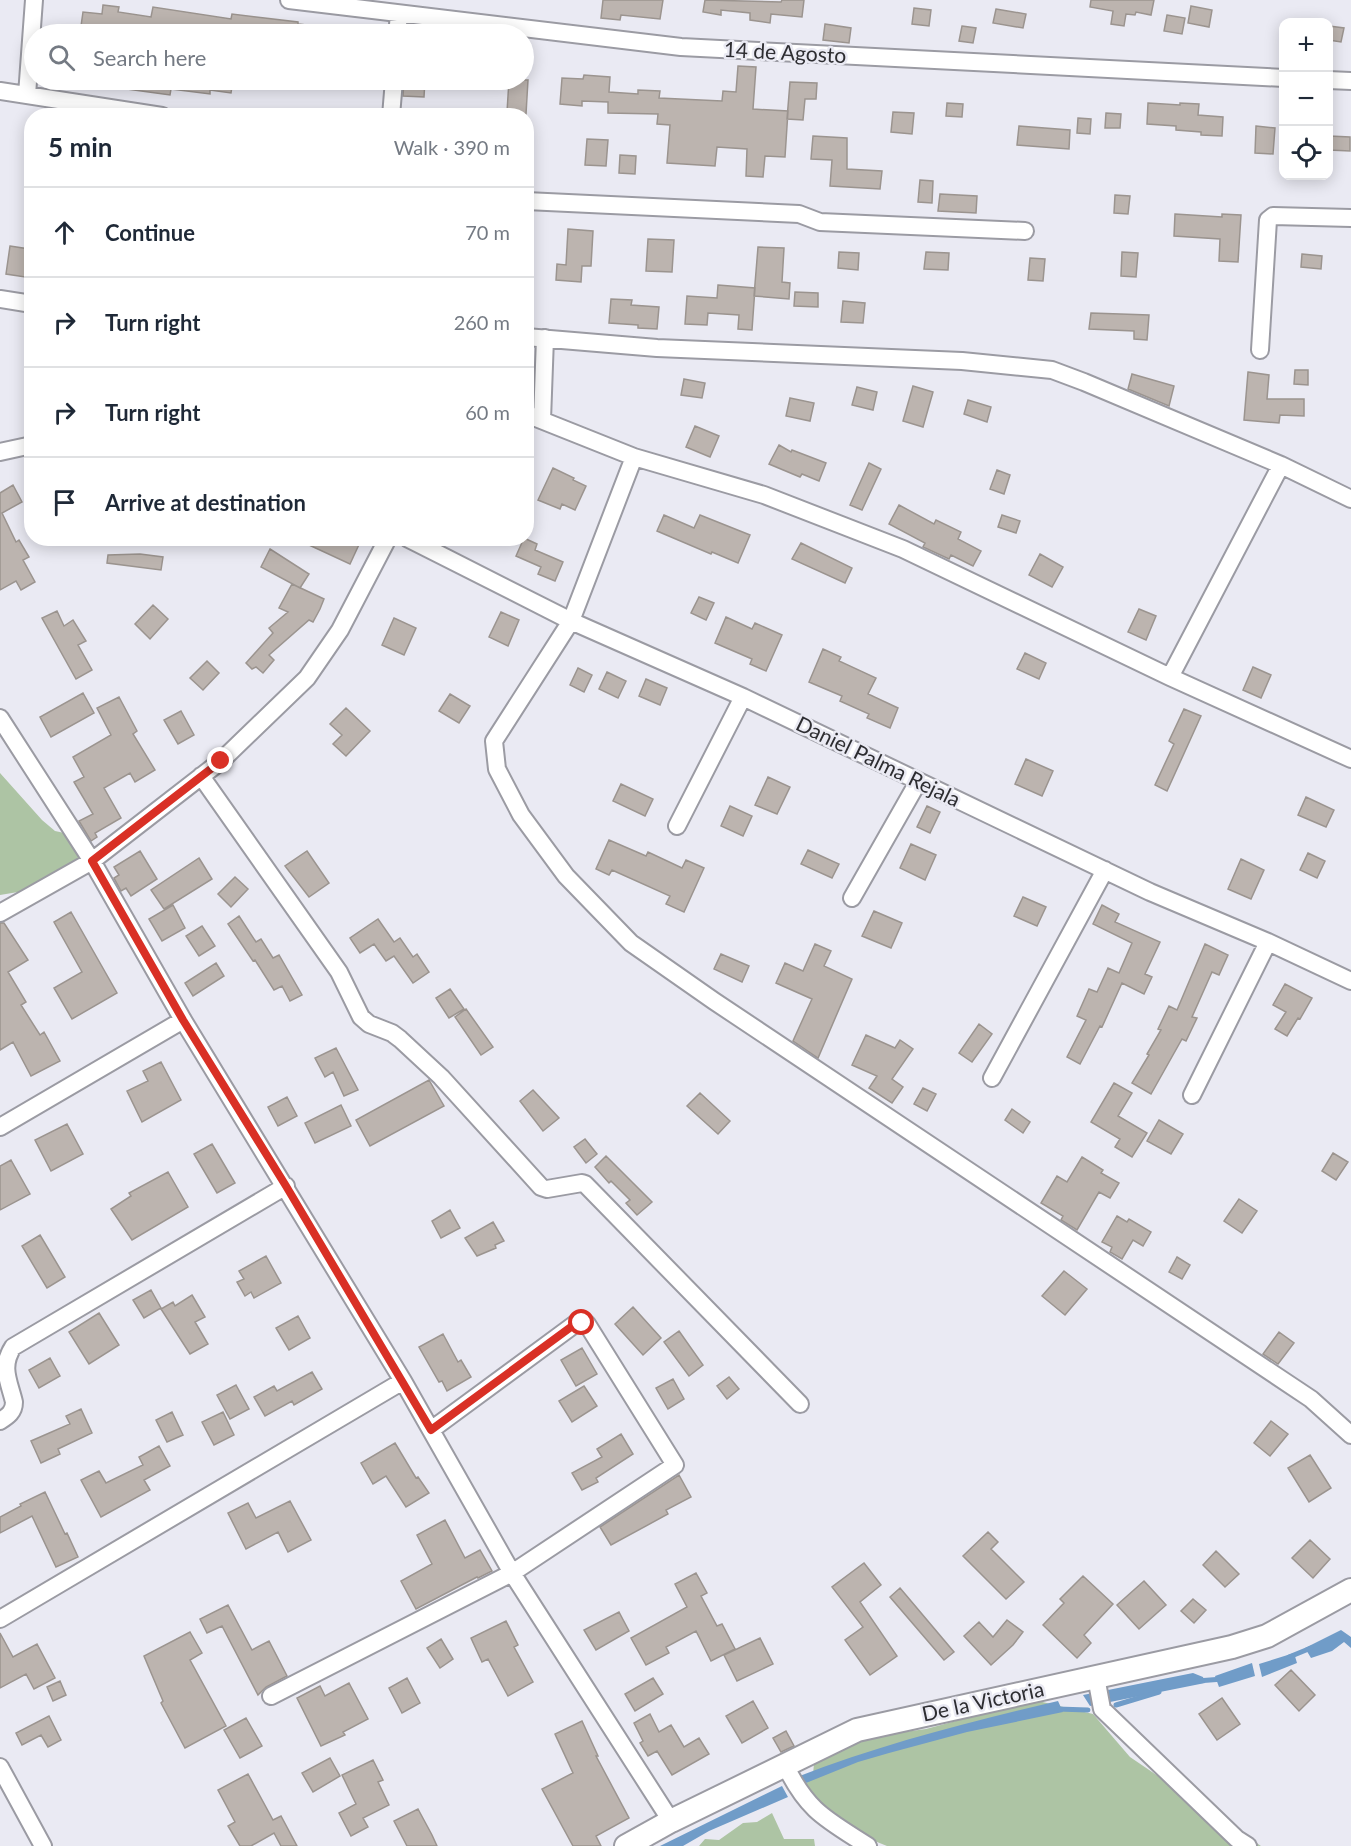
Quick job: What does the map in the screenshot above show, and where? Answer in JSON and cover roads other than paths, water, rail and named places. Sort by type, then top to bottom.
[{"type":"main road","name":"De la Victoria","points":[[626,1846],[671,1821],[857,1730],[1232,1647],[1267,1636],[1351,1590]]},
{"type":"street","points":[[32,24],[34,0]]},
{"type":"street","name":"14 de Agosto","points":[[294,0],[478,24]]},
{"type":"street","points":[[398,24],[399,15]]},
{"type":"street","name":"14 de Agosto","points":[[534,30],[681,47],[1279,78]]},
{"type":"street","points":[[1333,80],[1351,81]]},
{"type":"street","points":[[27,90],[27,95]]},
{"type":"street","points":[[392,108],[393,90]]},
{"type":"street","points":[[0,91],[111,108]]},
{"type":"street","points":[[534,201],[799,214],[820,222],[1025,231]]},
{"type":"street","points":[[1260,350],[1268,220],[1273,216],[1351,218]]},
{"type":"street","points":[[0,299],[24,303]]},
{"type":"street","points":[[534,337],[657,348],[925,358],[1052,370],[1084,381],[1281,465],[1351,498]]},
{"type":"street","points":[[545,338],[534,417],[634,457],[764,495],[903,549],[1170,677],[1351,759]]},
{"type":"street","points":[[0,452],[24,447]]},
{"type":"street","points":[[634,457],[572,621],[494,741],[497,769],[521,815],[566,876],[631,943],[1311,1400],[1351,1435]]},
{"type":"street","points":[[1170,677],[1281,465]]},
{"type":"street","points":[[0,913],[92,861],[221,761],[307,678],[340,630],[384,546]]},
{"type":"street","name":"Daniel Palma Rejala","points":[[423,546],[572,621],[743,698],[1150,892],[1268,942],[1351,981]]},
{"type":"street","points":[[677,826],[743,698]]},
{"type":"street","points":[[0,718],[92,861],[183,1020],[403,1381],[512,1573],[671,1821]]},
{"type":"street","points":[[201,776],[339,972],[361,1017],[369,1024],[400,1038],[441,1077],[541,1187],[547,1189],[585,1184],[800,1404]]},
{"type":"street","points":[[852,898],[918,782]]},
{"type":"street","points":[[992,1078],[1105,870]]},
{"type":"street","points":[[1192,1095],[1268,942]]},
{"type":"street","points":[[0,1127],[183,1020]]},
{"type":"street","points":[[0,1421],[14,1408],[13,1396],[4,1368],[5,1359],[13,1347],[286,1186]]},
{"type":"street","points":[[271,1696],[512,1573],[675,1466],[587,1324],[582,1323],[575,1324],[431,1430]]},
{"type":"street","points":[[0,1619],[403,1381]]},
{"type":"street","points":[[1096,1677],[1102,1709],[1237,1839],[1248,1846]]},
{"type":"street","points":[[785,1765],[799,1792],[815,1811],[868,1846]]},
{"type":"street","points":[[0,1767],[43,1846]]},
{"type":"water","points":[[1341,1630],[1351,1637],[1351,1648],[1344,1642],[1332,1651],[1311,1658],[1305,1648]]},
{"type":"water","points":[[1294,1653],[1297,1663],[1262,1677],[1259,1664]]},
{"type":"water","points":[[1252,1663],[1255,1676],[1219,1687],[1215,1676]]},
{"type":"water","points":[[1193,1673],[1203,1677],[1205,1683],[1090,1706],[1083,1695]]},
{"type":"water","points":[[1058,1701],[1063,1712],[967,1732],[889,1753],[858,1762],[801,1785],[797,1777],[861,1754],[926,1735]]},
{"type":"water","points":[[782,1786],[788,1797],[709,1831],[683,1846],[660,1846]]},
{"type":"waterway","points":[[1289,1657],[1311,1648]]},
{"type":"waterway","points":[[1197,1681],[1223,1679]]},
{"type":"waterway","points":[[1116,1705],[1159,1692]]},
{"type":"waterway","points":[[1057,1709],[1088,1710]]}]
